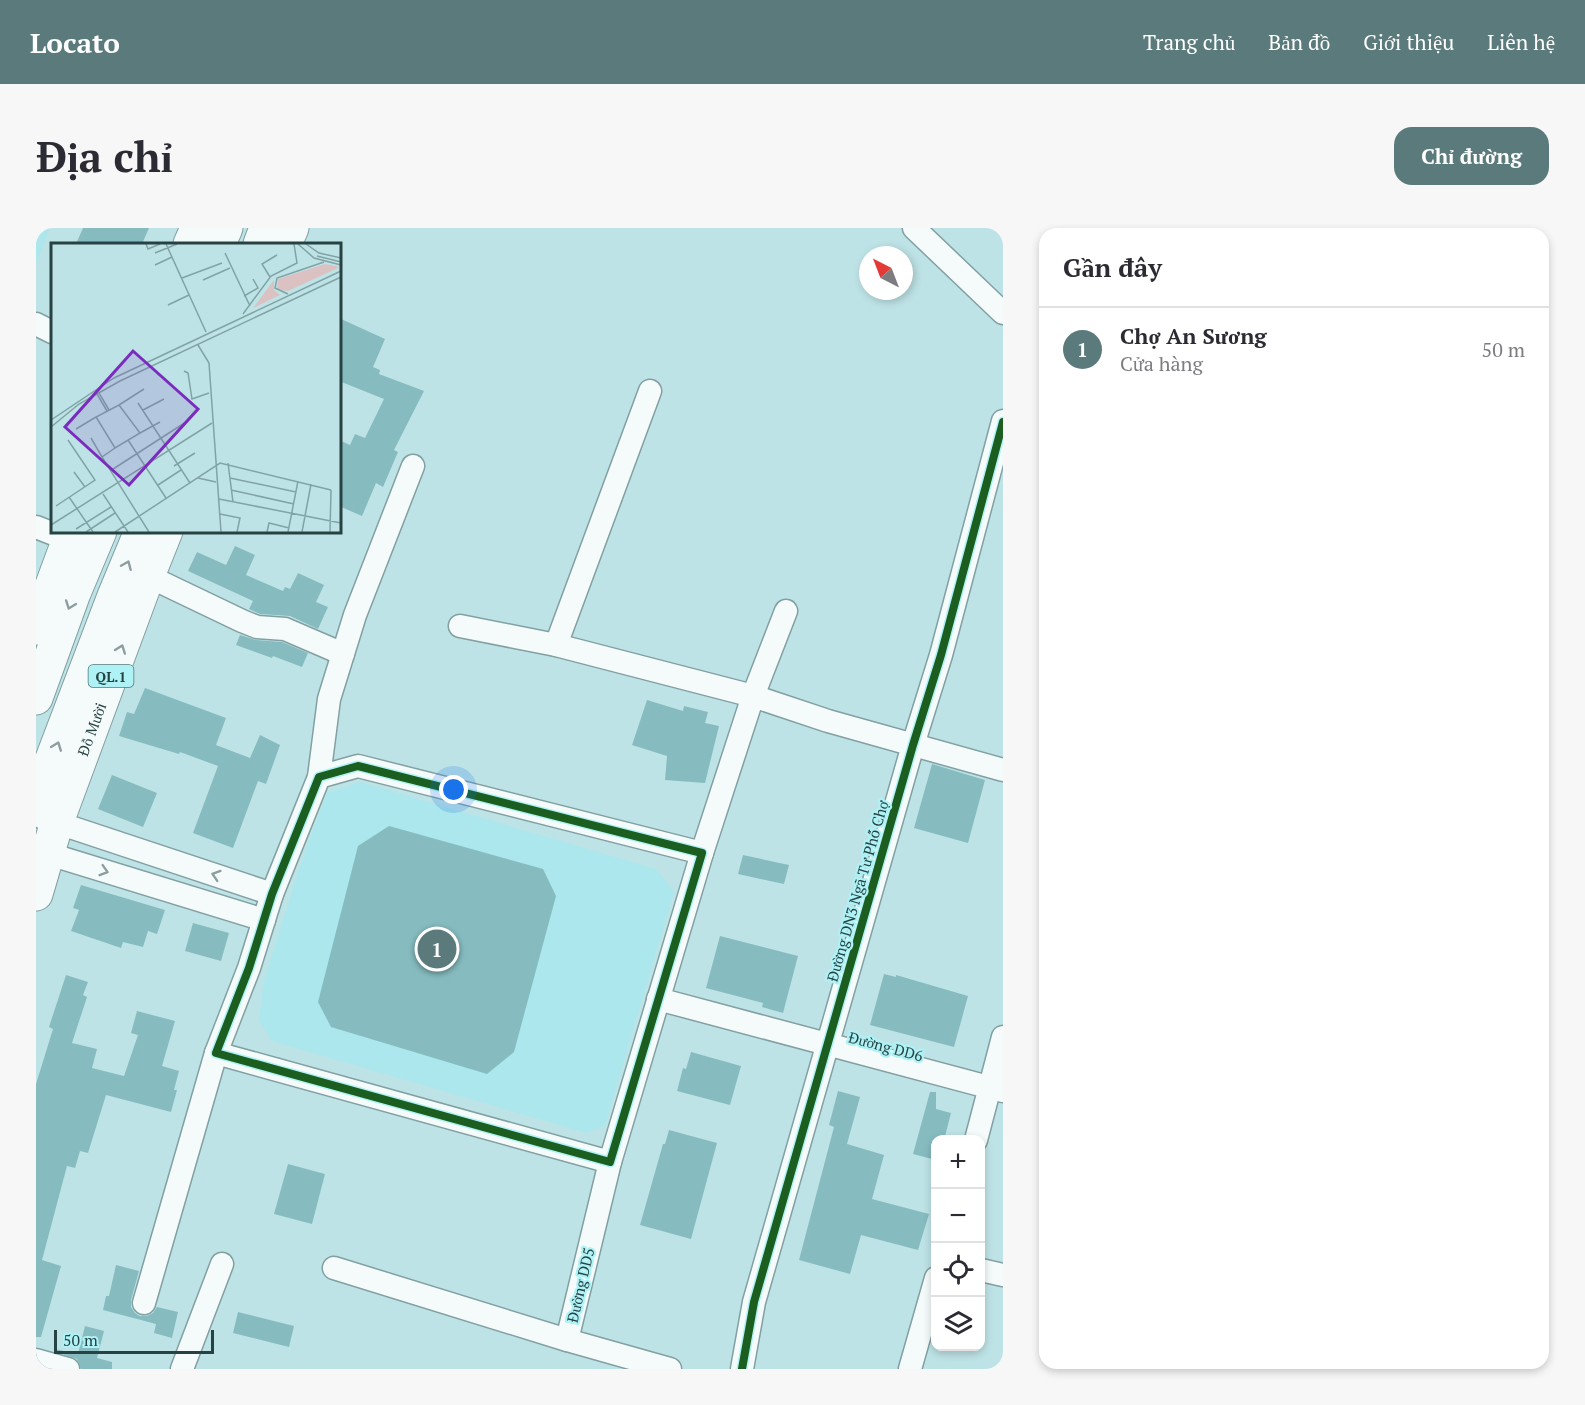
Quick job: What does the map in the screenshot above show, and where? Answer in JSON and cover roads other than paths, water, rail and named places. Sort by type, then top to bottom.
[{"type":"highway","points":[[190,243],[197,228]]},
{"type":"highway","points":[[219,243],[226,228]]},
{"type":"highway","points":[[260,243],[266,228]]},
{"type":"highway","points":[[285,243],[291,228]]},
{"type":"highway","points":[[36,698],[74,593],[100,532]]},
{"type":"highway","name":"Đỗ Mười","points":[[36,894],[42,852],[43,813],[110,607],[141,532]]},
{"type":"highway","name":"Đỗ Mười","points":[[43,813],[166,532]]},
{"type":"highway","points":[[36,628],[70,535]]},
{"type":"street","points":[[915,228],[1003,312]]},
{"type":"street","points":[[36,324],[51,332]]},
{"type":"street","points":[[556,645],[650,391]]},
{"type":"street","name":"Đường DN3 Ngã Tư Phố Chợ","points":[[742,1369],[754,1302],[941,655],[1003,422]]},
{"type":"street","points":[[144,1304],[216,1053],[249,968],[272,894],[319,777],[330,699],[355,615],[412,466]]},
{"type":"street","points":[[36,527],[51,531]]},
{"type":"street","points":[[148,576],[257,627],[285,629],[343,654]]},
{"type":"street","name":"Đường DD5","points":[[670,1369],[567,1340],[610,1162],[658,999],[753,696],[786,611]]},
{"type":"street","points":[[460,626],[556,645],[753,696],[828,721],[1003,770]]},
{"type":"street","points":[[319,777],[358,766],[702,853]]},
{"type":"street","points":[[43,813],[272,894]]},
{"type":"street","points":[[42,852],[264,920]]},
{"type":"street","name":"Đường DD6","points":[[658,999],[997,1090]]},
{"type":"street","points":[[978,1135],[997,1090],[1003,1037]]},
{"type":"street","points":[[216,1053],[610,1162]]},
{"type":"street","points":[[182,1369],[222,1264]]},
{"type":"street","points":[[334,1268],[567,1340]]},
{"type":"street","points":[[985,1271],[1003,1275]]},
{"type":"street","points":[[910,1369],[931,1296]]},
{"type":"street","points":[[36,1360],[68,1369]]},
{"type":"place","name":"Chợ An Sương","points":[[437,949]]}]
